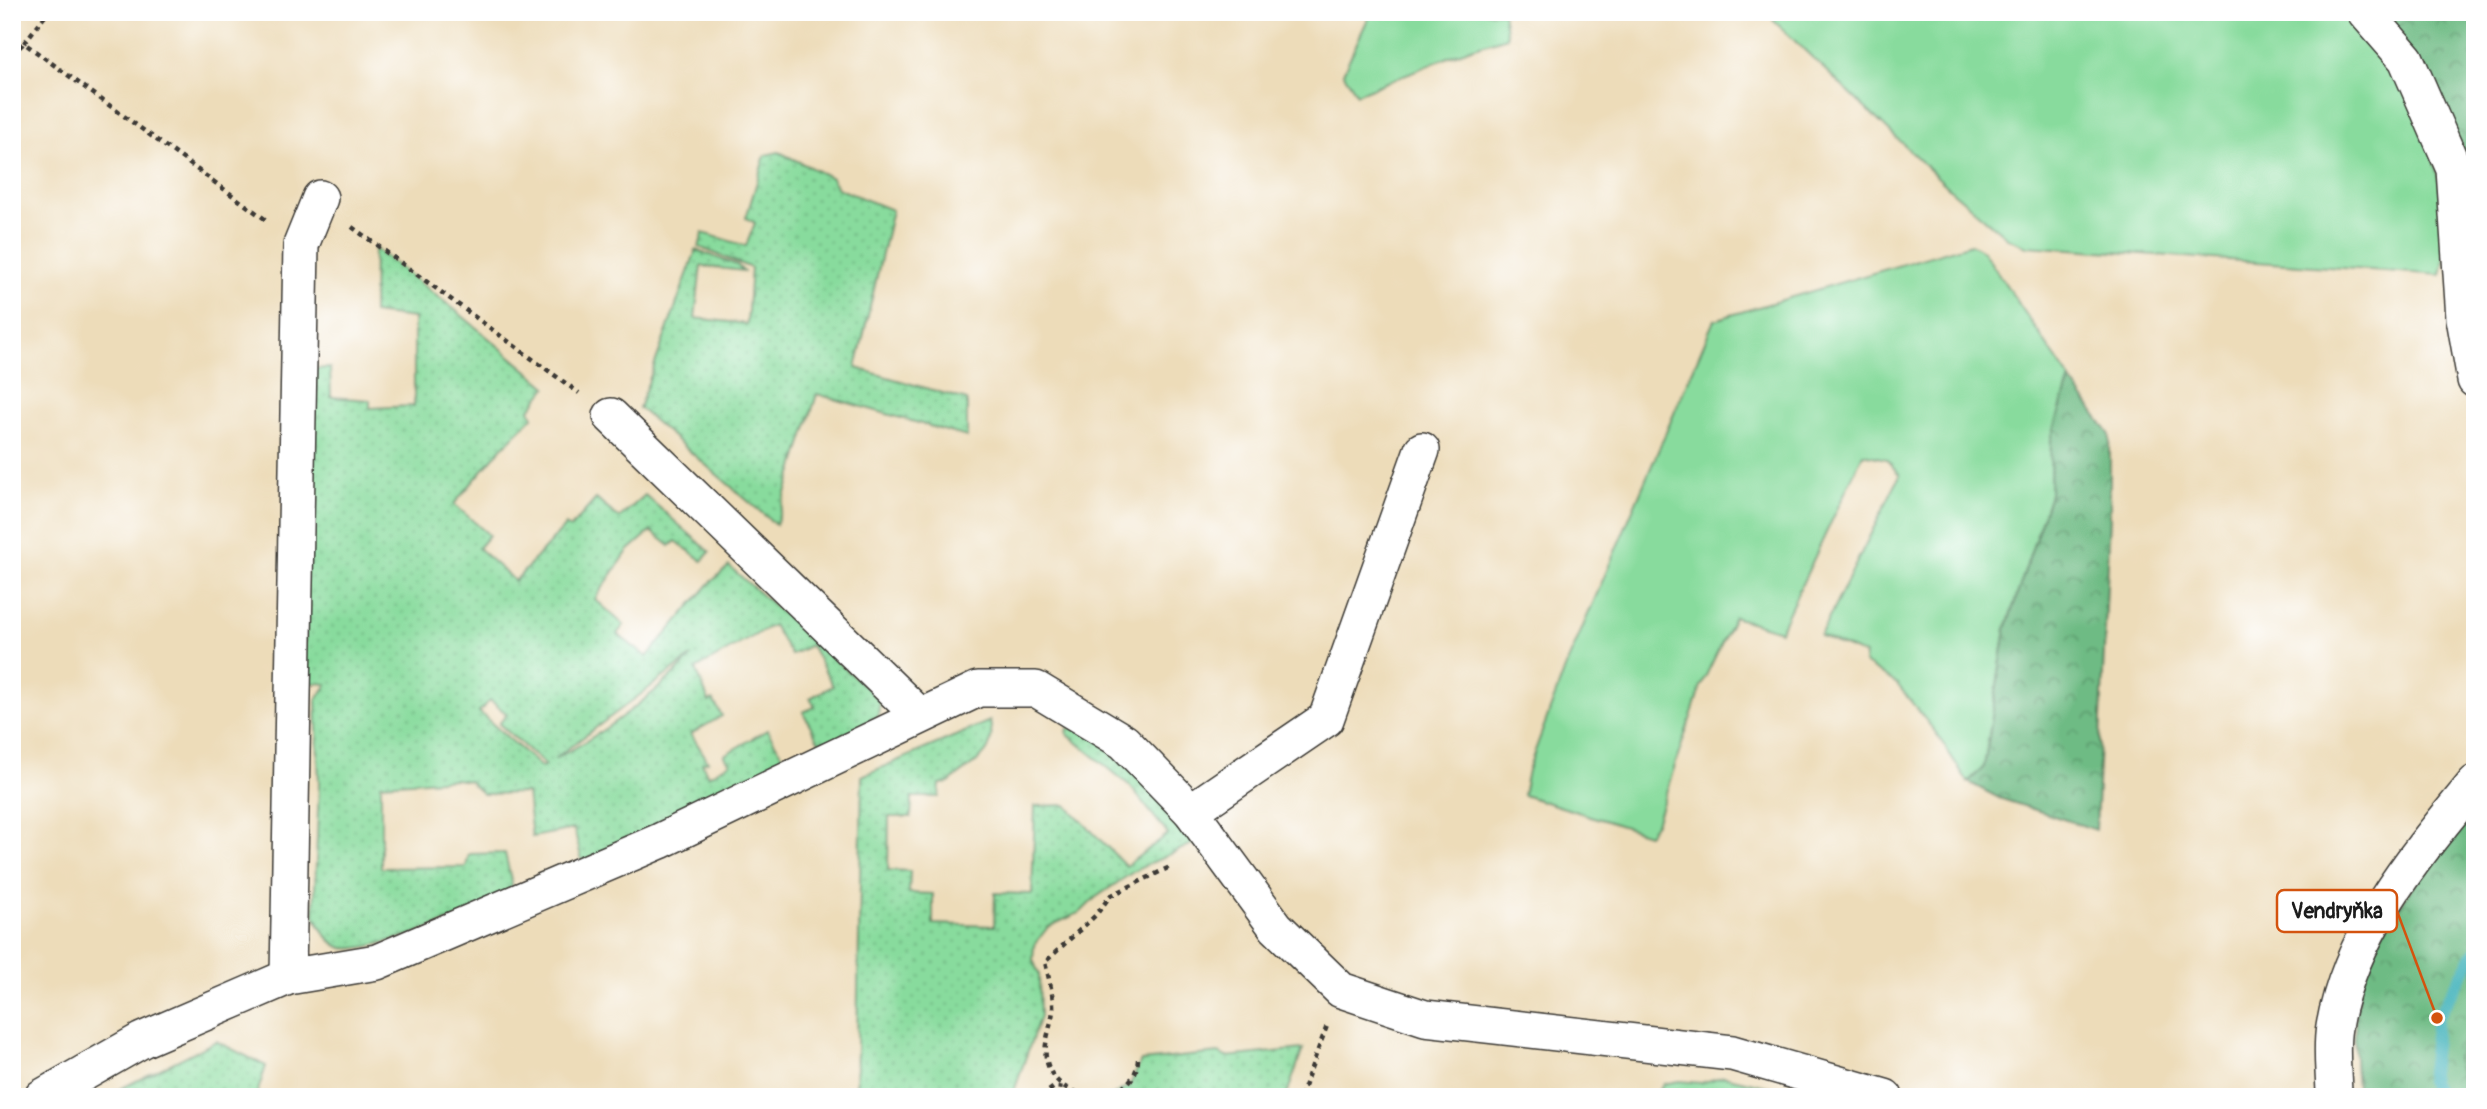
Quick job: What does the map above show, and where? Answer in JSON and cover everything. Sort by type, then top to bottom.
[{"type":"street","points":[[2365,12],[2406,59],[2454,169],[2464,318],[2475,380]]},
{"type":"street","points":[[288,977],[301,245],[320,198]]},
{"type":"street","points":[[611,416],[919,715]]},
{"type":"street","points":[[1191,811],[1326,719],[1422,450]]},
{"type":"street","points":[[42,1097],[142,1040],[288,977],[377,962],[660,841],[978,689],[1037,689],[1124,742],[1191,811],[1276,927],[1341,990],[1425,1018],[1732,1053],[1885,1097]]},
{"type":"street","points":[[2333,1097],[2334,1028],[2351,967],[2400,875],[2475,783]]},
{"type":"path","points":[[12,54],[48,12]]},
{"type":"path","points":[[24,43],[301,245]]},
{"type":"path","points":[[320,198],[340,219],[611,416]]},
{"type":"path","points":[[1068,1090],[1047,1065],[1044,1048],[1053,1008],[1045,962],[1096,915],[1110,896],[1172,866]]},
{"type":"path","points":[[1300,1097],[1341,990]]},
{"type":"path","points":[[1054,1087],[1088,1096],[1116,1089],[1132,1077],[1138,1059]]},
{"type":"path","points":[[1041,1097],[1058,1084],[1056,1078]]},
{"type":"green space","points":[[1371,12],[1503,12],[1507,37],[1471,48],[1357,94],[1343,73]]},
{"type":"green space","points":[[1773,12],[2343,12],[2386,61],[2400,83],[2425,135],[2441,193],[2445,221],[2441,275],[2027,246],[2007,238],[1951,190],[1773,20]]},
{"type":"green space","points":[[2386,12],[2475,12],[2475,165],[2469,161]]},
{"type":"green space","points":[[779,152],[832,178],[837,188],[892,210],[856,368],[967,400],[967,437],[817,394],[776,525],[639,408],[696,250],[737,265],[743,271],[701,266],[695,318],[747,324],[751,268],[699,247],[703,233],[746,246],[755,223],[746,218],[765,155]]},
{"type":"green space","points":[[1971,244],[1983,251],[2070,379],[2051,439],[2050,494],[2006,629],[1984,767],[1968,782],[1936,733],[1897,684],[1864,663],[1865,655],[1820,636],[1900,475],[1886,459],[1863,454],[1780,631],[1734,617],[1701,686],[1656,823],[1648,834],[1523,795],[1528,770],[1566,666],[1714,320]]},
{"type":"green space","points":[[374,248],[454,309],[547,387],[530,409],[533,417],[499,451],[454,504],[489,535],[478,548],[515,581],[566,525],[570,528],[596,499],[619,518],[645,495],[710,552],[702,561],[676,541],[670,546],[651,531],[628,551],[595,599],[624,625],[617,634],[647,657],[710,583],[729,566],[880,700],[878,717],[836,740],[819,742],[803,712],[815,707],[810,698],[833,686],[811,645],[791,655],[773,625],[696,669],[709,702],[713,700],[722,716],[691,734],[708,761],[702,763],[708,776],[730,763],[724,755],[767,730],[790,767],[584,868],[574,829],[532,837],[527,793],[483,794],[469,781],[455,779],[381,784],[381,868],[466,867],[469,854],[505,853],[512,884],[509,899],[372,946],[353,949],[340,947],[331,941],[314,914],[319,784],[316,701],[327,684],[304,682],[310,369],[330,368],[331,397],[370,400],[370,408],[414,406],[414,318],[373,313]],"holes":[[[692,656],[627,713],[554,759]],[[490,700],[507,714],[499,724],[545,765],[541,767],[479,712]]]},
{"type":"green space","points":[[2070,379],[2110,435],[2110,518],[2096,830],[1999,798],[1968,782],[1984,767],[2006,629],[2050,494],[2051,439]]},
{"type":"green space","points":[[990,721],[990,743],[981,758],[949,783],[940,784],[939,797],[912,797],[911,817],[889,817],[888,870],[910,871],[909,893],[933,894],[933,924],[994,926],[995,893],[1032,894],[1035,806],[1066,805],[1126,866],[1168,834],[1129,785],[1067,734],[1068,728],[1090,732],[1203,839],[1136,870],[1095,898],[1081,912],[1048,927],[1034,945],[1033,960],[1039,974],[1040,1016],[1012,1097],[856,1097],[862,776]]},
{"type":"green space","points":[[2475,809],[2475,1015],[2456,1058],[2467,1097],[2358,1097],[2356,1016],[2368,965],[2379,940],[2408,894]]},
{"type":"green space","points":[[2475,1015],[2475,1097],[2467,1097],[2456,1058]]},
{"type":"green space","points":[[216,1041],[266,1066],[256,1097],[104,1097]]},
{"type":"green space","points":[[1303,1049],[1286,1097],[1110,1097],[1130,1085],[1141,1061],[1219,1053],[1226,1057]]},
{"type":"green space","points":[[1724,1076],[1812,1097],[1655,1097],[1663,1084],[1679,1081],[1701,1083]]},
{"type":"waterway","points":[[2472,12],[2475,17]]},
{"type":"waterway","points":[[2440,1097],[2430,1082],[2437,1018],[2475,952]]},
{"type":"place","name":"Vendryňka","points":[[2437,1018]]}]
